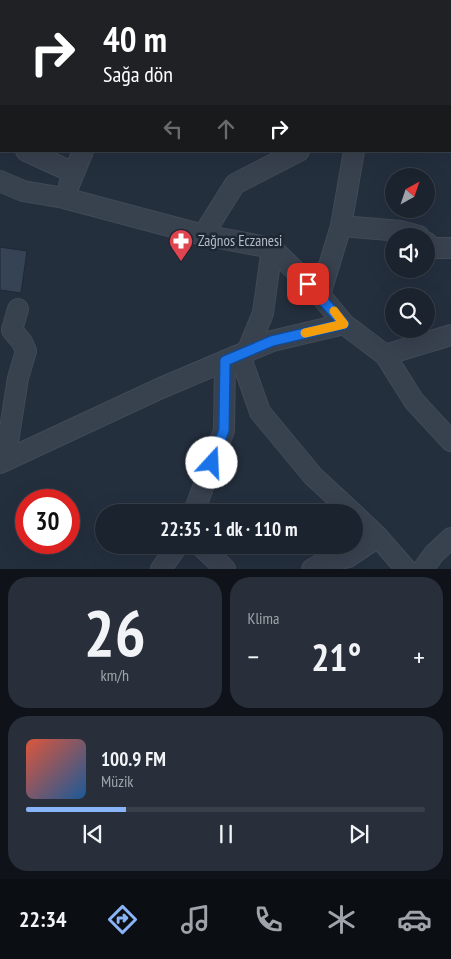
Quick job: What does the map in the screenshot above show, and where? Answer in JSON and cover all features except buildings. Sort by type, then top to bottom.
[{"type":"street","points":[[28,152],[74,173]]},
{"type":"street","points":[[64,198],[83,152]]},
{"type":"street","points":[[203,235],[235,184],[297,152]]},
{"type":"street","points":[[320,295],[341,226],[354,152]]},
{"type":"street","points":[[0,180],[23,191],[64,198],[203,235],[272,248],[320,295],[344,324],[385,355],[414,401],[451,441]]},
{"type":"street","points":[[341,226],[385,230]]},
{"type":"street","points":[[197,504],[224,430],[237,356],[263,313],[272,248]]},
{"type":"street","points":[[435,248],[451,248]]},
{"type":"street","points":[[0,451],[8,442],[18,378],[26,351],[22,342],[12,330],[18,309]]},
{"type":"street","points":[[0,463],[161,388],[272,341],[344,324]]},
{"type":"street","points":[[385,355],[451,336]]},
{"type":"street","points":[[237,356],[260,412],[314,476],[344,504]]},
{"type":"street","points":[[363,523],[406,569]]},
{"type":"street","points":[[312,569],[321,564],[348,557],[378,537]]},
{"type":"street","points":[[423,569],[434,554],[451,538]]},
{"type":"street","points":[[161,569],[172,554]]},
{"type":"street","points":[[209,554],[225,569]]},
{"type":"slow traffic","points":[[305,333],[344,324],[334,311]]},
{"type":"place","name":"Zağnos Eczanesi","points":[[181,262]]},
{"type":"route","points":[[212,463],[224,430],[225,361],[272,341],[344,324],[320,295],[308,284]]}]
